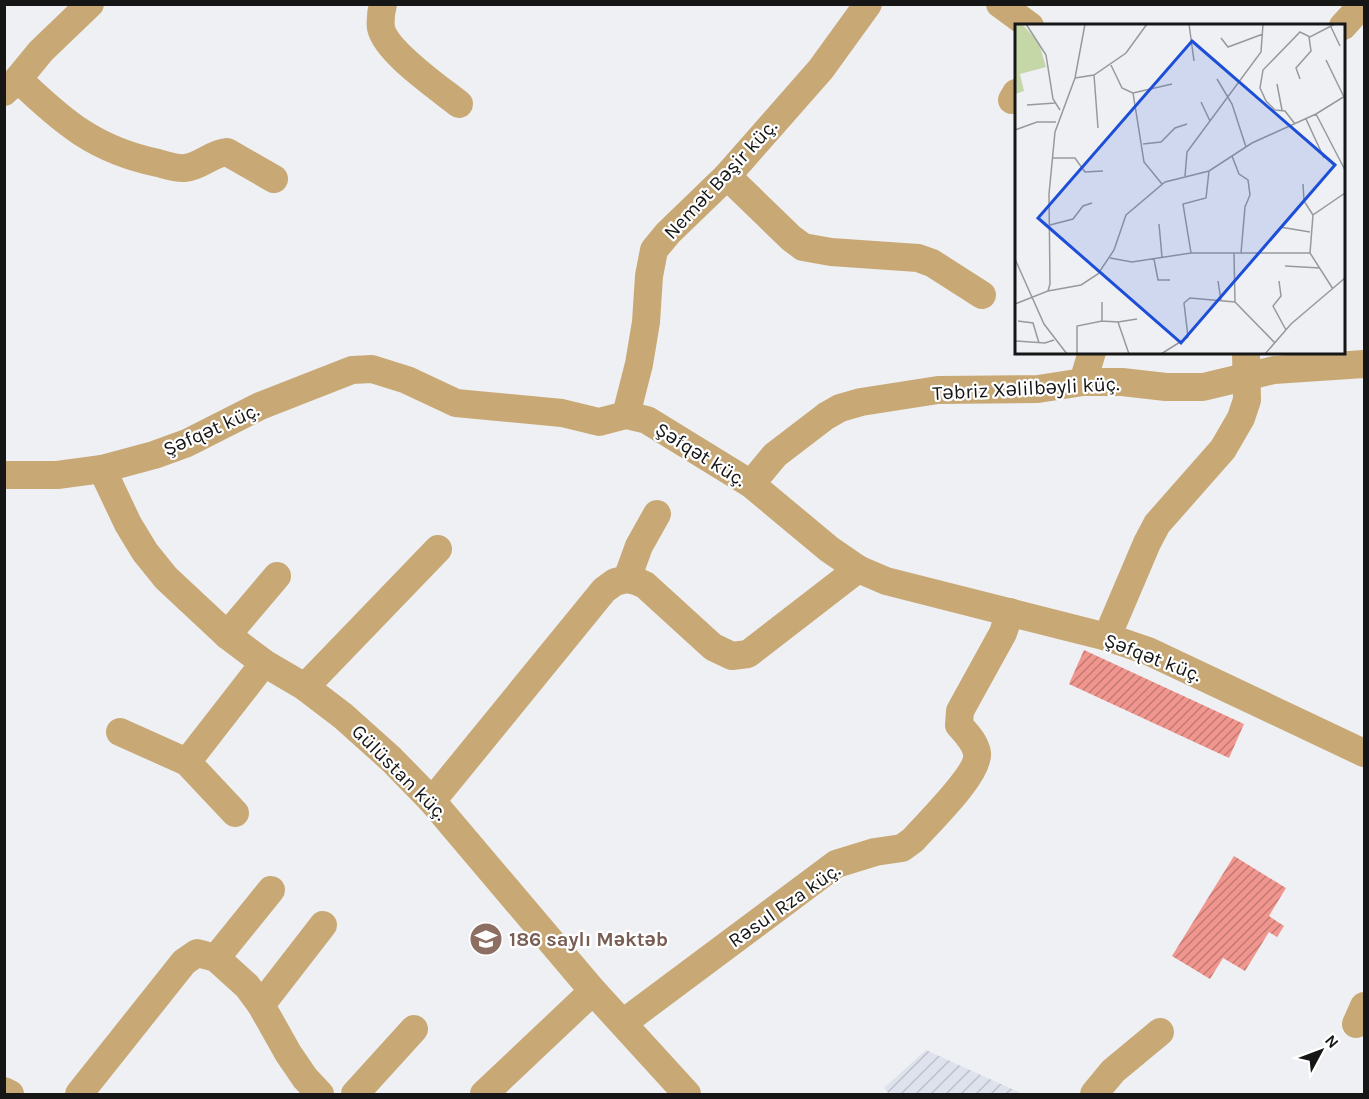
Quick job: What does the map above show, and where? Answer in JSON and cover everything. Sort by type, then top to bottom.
[{"type":"street","points":[[90,4],[41,51],[11,86],[48,108],[82,134],[129,157],[183,169],[205,162],[219,153],[227,152],[274,179]]},
{"type":"street","points":[[383,4],[380,15],[381,30],[399,55],[459,104]]},
{"type":"street","name":"Nemət Bəşir küç.","points":[[626,415],[639,364],[654,250],[668,233],[727,176],[821,69],[868,4]]},
{"type":"street","points":[[1000,4],[1027,24]]},
{"type":"street","points":[[1345,24],[1363,4]]},
{"type":"street","points":[[727,176],[803,247],[831,252],[918,258],[932,263],[982,295]]},
{"type":"street","points":[[1083,382],[1091,354]]},
{"type":"street","name":"Təbriz Xəlilbəyli küç.","points":[[751,484],[775,455],[826,416],[840,408],[861,402],[938,390],[1038,389],[1083,382],[1203,387],[1246,365],[1274,370],[1365,364]]},
{"type":"street","points":[[1107,637],[1157,524],[1223,449],[1241,418],[1248,400],[1246,365]]},
{"type":"street","name":"Şəfqət küç.","points":[[4,475],[57,475],[102,469],[154,455],[187,442],[260,406],[352,370],[372,369],[386,372],[456,404],[562,413],[599,422],[626,415],[647,420],[751,484],[829,549],[858,569],[886,581],[1107,637],[1148,651],[1365,753]]},
{"type":"street","name":"Gülüstan küç.","points":[[102,469],[128,524],[145,552],[166,578],[227,635],[264,663],[305,687],[351,723],[391,759],[432,801],[594,991],[687,1095]]},
{"type":"street","points":[[627,579],[639,546],[657,514]]},
{"type":"street","points":[[305,687],[438,549]]},
{"type":"street","points":[[432,801],[604,590],[615,582],[627,579],[645,585],[713,647],[732,656],[748,654],[858,569]]},
{"type":"street","points":[[227,635],[277,576]]},
{"type":"street","name":"Rəsul Rza küç.","points":[[623,1023],[836,864],[875,852],[902,848],[913,840],[972,773],[978,754],[973,743],[959,725],[960,711],[1003,633],[1010,612]]},
{"type":"street","points":[[187,762],[264,663]]},
{"type":"street","points":[[120,732],[187,762],[235,813]]},
{"type":"street","points":[[216,958],[271,890]]},
{"type":"street","points":[[261,1005],[323,925]]},
{"type":"street","points":[[79,1095],[184,962],[197,953],[216,958],[247,986],[261,1005],[288,1053],[320,1095]]},
{"type":"street","points":[[484,1095],[594,991]]},
{"type":"street","points":[[356,1095],[414,1029]]},
{"type":"street","points":[[1094,1095],[1113,1071],[1160,1032]]},
{"type":"street","points":[[4,1090],[10,1095]]},
{"type":"shaded area","points":[[926,1050],[1023,1094],[889,1094],[884,1088]]},
{"type":"building","points":[[1084,650],[1244,724],[1229,758],[1069,684]]},
{"type":"building","points":[[1234,856],[1286,888],[1269,916],[1284,926],[1277,937],[1269,932],[1245,971],[1223,958],[1210,979],[1172,956]]},
{"type":"place","name":"186 saylı Məktəb","points":[[486,939]]}]
